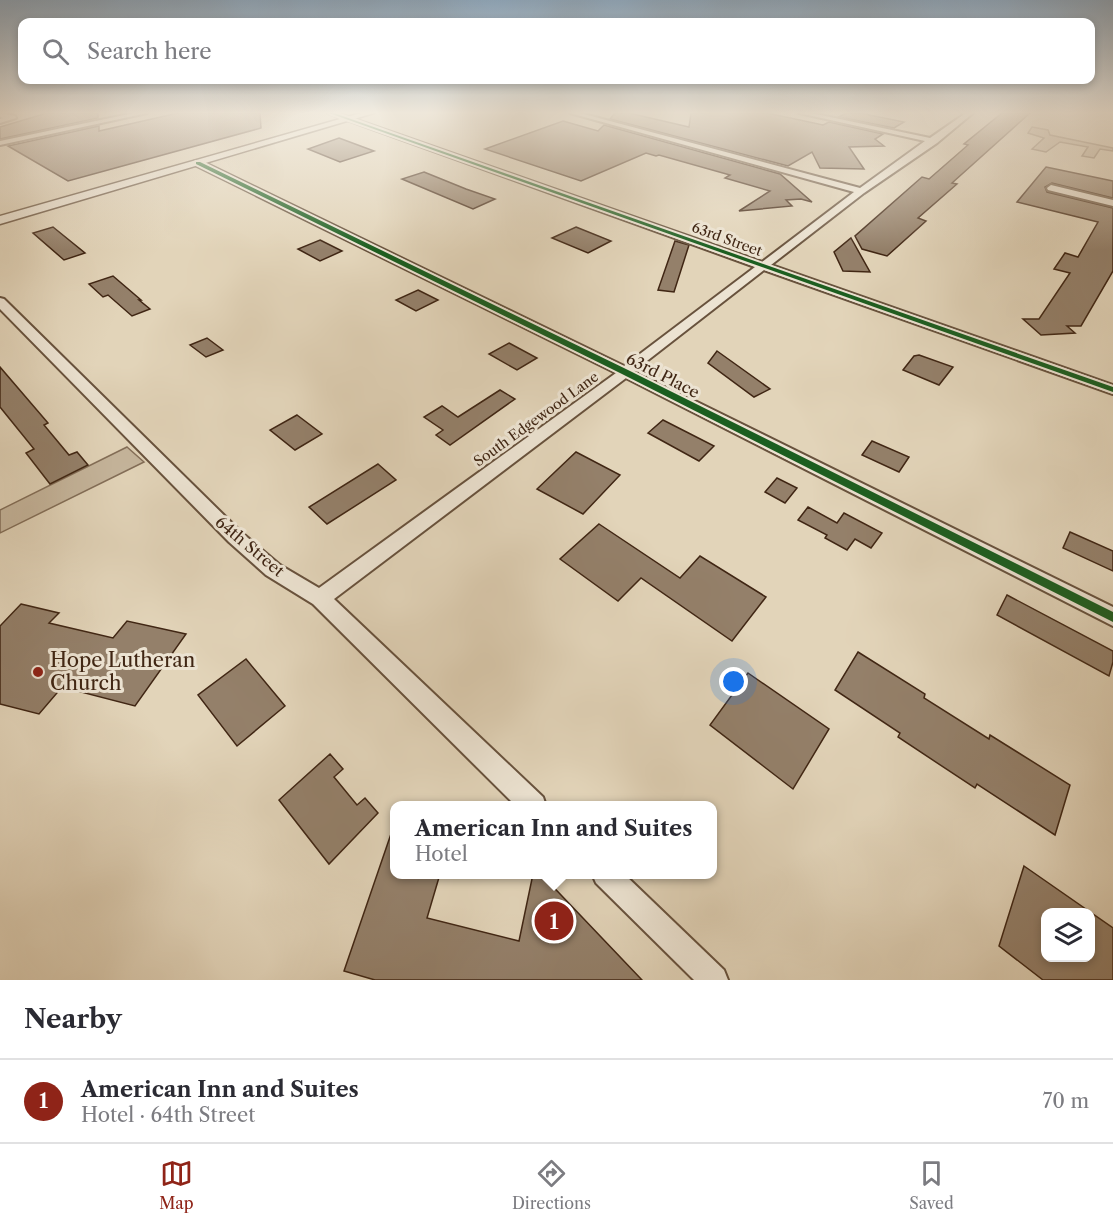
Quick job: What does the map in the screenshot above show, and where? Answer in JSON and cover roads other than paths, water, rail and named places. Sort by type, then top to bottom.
[{"type":"street","points":[[0,220],[209,159]]},
{"type":"street","name":"63rd Street","points":[[461,159],[1113,390]]},
{"type":"street","points":[[742,159],[861,191]]},
{"type":"street","name":"South Edgewood Lane","points":[[320,598],[765,267],[861,191],[908,159]]},
{"type":"street","name":"63rd Place","points":[[198,162],[625,372],[1113,617]]},
{"type":"street","points":[[1051,188],[1113,203]]},
{"type":"street","name":"64th Street","points":[[0,302],[235,537],[273,570],[320,598],[529,801]]},
{"type":"street","points":[[610,879],[714,980]]},
{"type":"place","name":"Hope Lutheran Church","points":[[38,672]]},
{"type":"place","name":"American Inn and Suites","points":[[554,921]]}]
